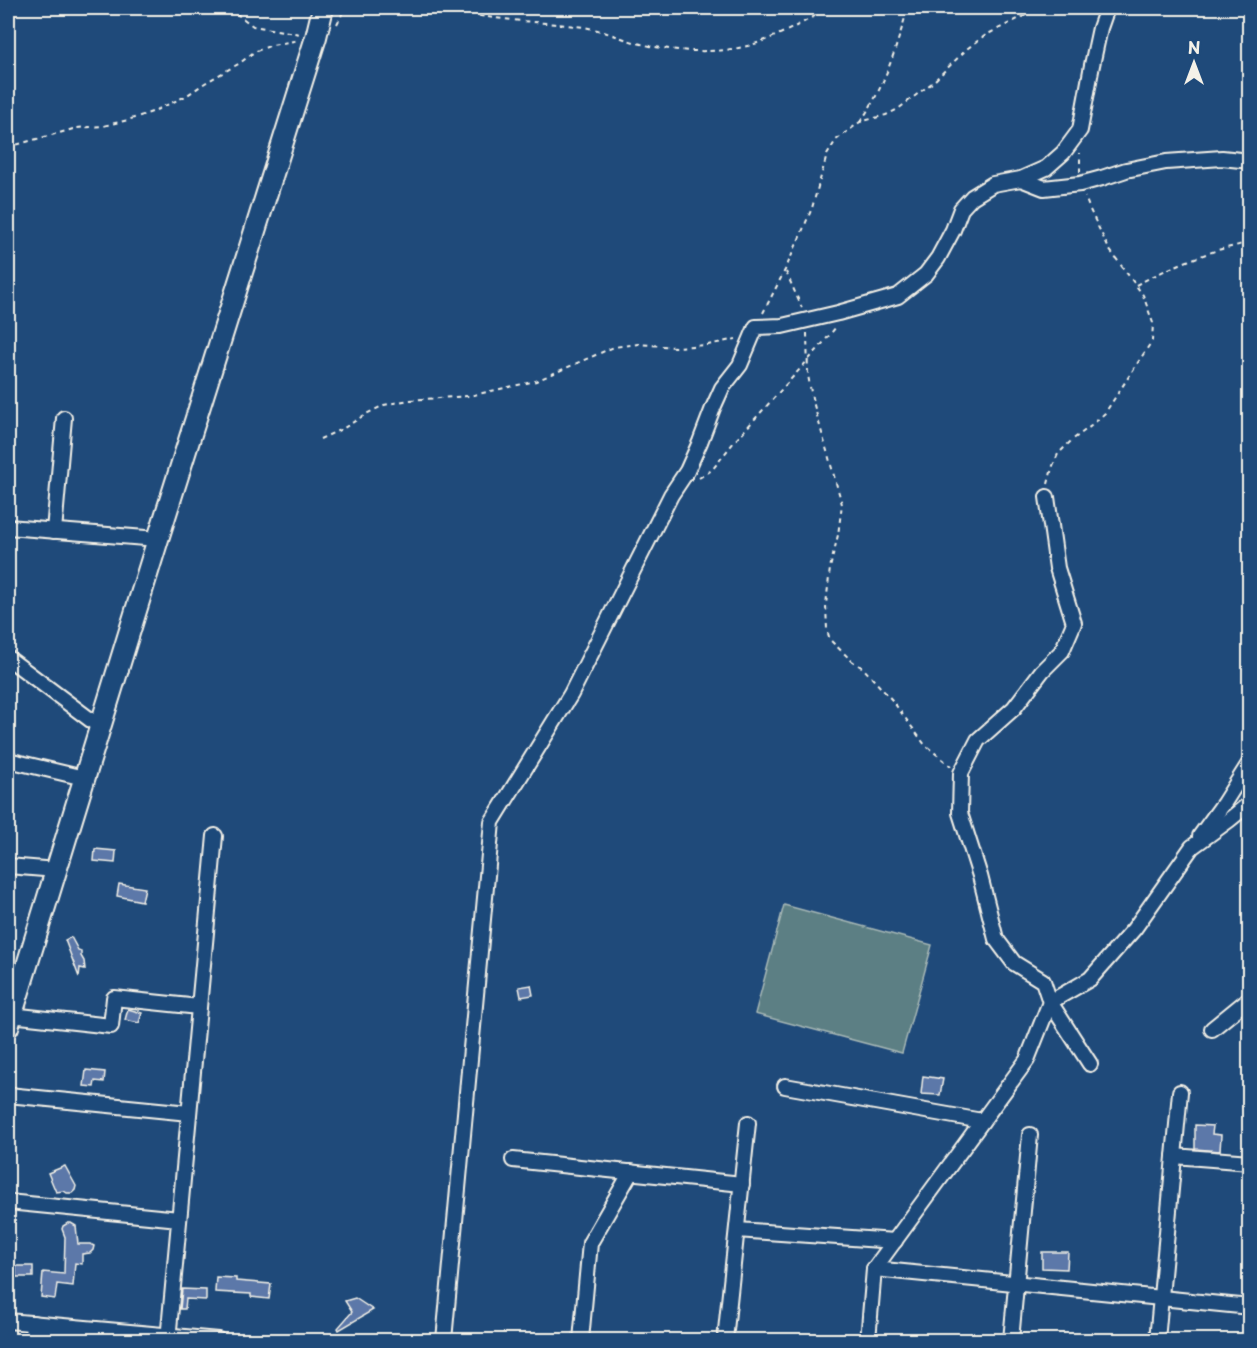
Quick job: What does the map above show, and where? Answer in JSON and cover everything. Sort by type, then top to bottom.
[{"type":"main road","points":[[9,1021],[324,8]]},
{"type":"street","points":[[444,1341],[492,822],[571,694],[671,495],[687,471],[712,408],[722,388],[740,365],[756,327],[782,326],[898,296],[926,274],[938,258],[961,209],[972,197],[993,184],[1021,179],[1046,168],[1063,153],[1080,129],[1100,28],[1107,8]]},
{"type":"street","points":[[1021,179],[1044,188],[1080,184],[1125,170],[1166,162],[1222,158],[1250,161]]},
{"type":"street","points":[[54,531],[64,418]]},
{"type":"street","points":[[1047,497],[1057,568],[1074,623],[1062,651],[1042,671],[1014,708],[978,740],[961,773],[960,813],[980,876],[996,939],[1014,963],[1043,981],[1050,1002],[1090,1064]]},
{"type":"street","points":[[8,527],[158,539]]},
{"type":"street","points":[[8,658],[100,727]]},
{"type":"street","points":[[8,760],[84,778]]},
{"type":"street","points":[[868,1341],[874,1269],[1027,1060],[1050,1002],[1090,980],[1134,929],[1224,803],[1250,762]]},
{"type":"street","points":[[1192,847],[1250,803]]},
{"type":"street","points":[[168,1338],[215,836]]},
{"type":"street","points":[[8,866],[56,870]]},
{"type":"street","points":[[9,1021],[111,1026],[114,998],[199,1007]]},
{"type":"street","points":[[1212,1029],[1250,998]]},
{"type":"street","points":[[785,1086],[982,1121]]},
{"type":"street","points":[[1157,1341],[1180,1092]]},
{"type":"street","points":[[8,1095],[189,1113]]},
{"type":"street","points":[[725,1341],[748,1123]]},
{"type":"street","points":[[1011,1341],[1030,1135]]},
{"type":"street","points":[[1174,1156],[1250,1162]]},
{"type":"street","points":[[513,1160],[742,1184]]},
{"type":"street","points":[[581,1341],[590,1243],[631,1172]]},
{"type":"street","points":[[8,1202],[179,1219]]},
{"type":"street","points":[[737,1230],[895,1241]]},
{"type":"street","points":[[874,1269],[1250,1307]]},
{"type":"street","points":[[8,1321],[218,1341]]},
{"type":"street","points":[[32,1341],[33,1323]]},
{"type":"path","points":[[229,8],[253,26],[316,37]]},
{"type":"path","points":[[8,147],[77,128],[103,126],[152,112],[186,96],[254,52],[272,45],[316,37],[337,23],[345,8]]},
{"type":"path","points":[[444,8],[465,14],[594,29],[650,46],[719,51],[750,45],[775,36],[829,8]]},
{"type":"path","points":[[320,439],[384,405],[409,400],[469,396],[536,381],[614,347],[638,344],[675,347],[708,345],[736,339],[756,327],[785,270],[812,208],[827,155],[836,140],[860,122],[873,105],[895,51],[908,8]]},
{"type":"path","points":[[860,122],[898,109],[932,84],[968,48],[986,35],[1040,8]]},
{"type":"path","points":[[1047,497],[1049,479],[1058,454],[1071,440],[1105,413],[1152,341],[1152,323],[1143,296],[1109,249],[1080,184],[1080,129]]},
{"type":"path","points":[[1136,285],[1174,266],[1244,244],[1250,240]]},
{"type":"path","points":[[785,270],[807,319],[808,375],[812,398],[842,504],[826,604],[827,630],[830,640],[863,668],[892,700],[925,745],[961,773]]},
{"type":"path","points":[[671,495],[712,470],[850,310]]},
{"type":"green space","points":[[784,905],[932,945],[902,1053],[755,1014]]},
{"type":"building","points":[[95,849],[116,851],[115,863],[94,861]]},
{"type":"building","points":[[119,884],[145,888],[142,901],[117,896]]},
{"type":"building","points":[[71,937],[78,950],[81,951],[84,961],[85,969],[80,968],[79,977],[65,940]]},
{"type":"building","points":[[531,985],[533,995],[521,997],[519,987]]},
{"type":"building","points":[[128,1009],[142,1013],[139,1023],[125,1020]]},
{"type":"building","points":[[86,1070],[105,1072],[104,1082],[95,1081],[94,1087],[84,1086]]},
{"type":"building","points":[[923,1076],[943,1079],[940,1095],[921,1094]]},
{"type":"building","points":[[1195,1125],[1213,1126],[1212,1134],[1221,1135],[1220,1151],[1195,1149]]},
{"type":"building","points":[[65,1166],[76,1186],[72,1193],[56,1192],[48,1173]]},
{"type":"building","points":[[68,1223],[76,1226],[78,1244],[90,1244],[94,1246],[93,1250],[82,1254],[82,1264],[75,1263],[73,1286],[57,1284],[55,1299],[41,1297],[43,1272],[64,1274],[65,1237],[62,1229]]},
{"type":"building","points":[[1042,1252],[1068,1252],[1067,1269],[1042,1268]]},
{"type":"building","points":[[16,1266],[33,1266],[33,1277],[16,1277]]},
{"type":"building","points":[[216,1277],[271,1284],[269,1299],[251,1297],[251,1294],[215,1292]]},
{"type":"building","points":[[182,1289],[206,1290],[206,1300],[186,1299],[185,1309],[180,1309]]},
{"type":"building","points":[[355,1298],[373,1310],[339,1330],[338,1328],[352,1312],[345,1301]]}]
